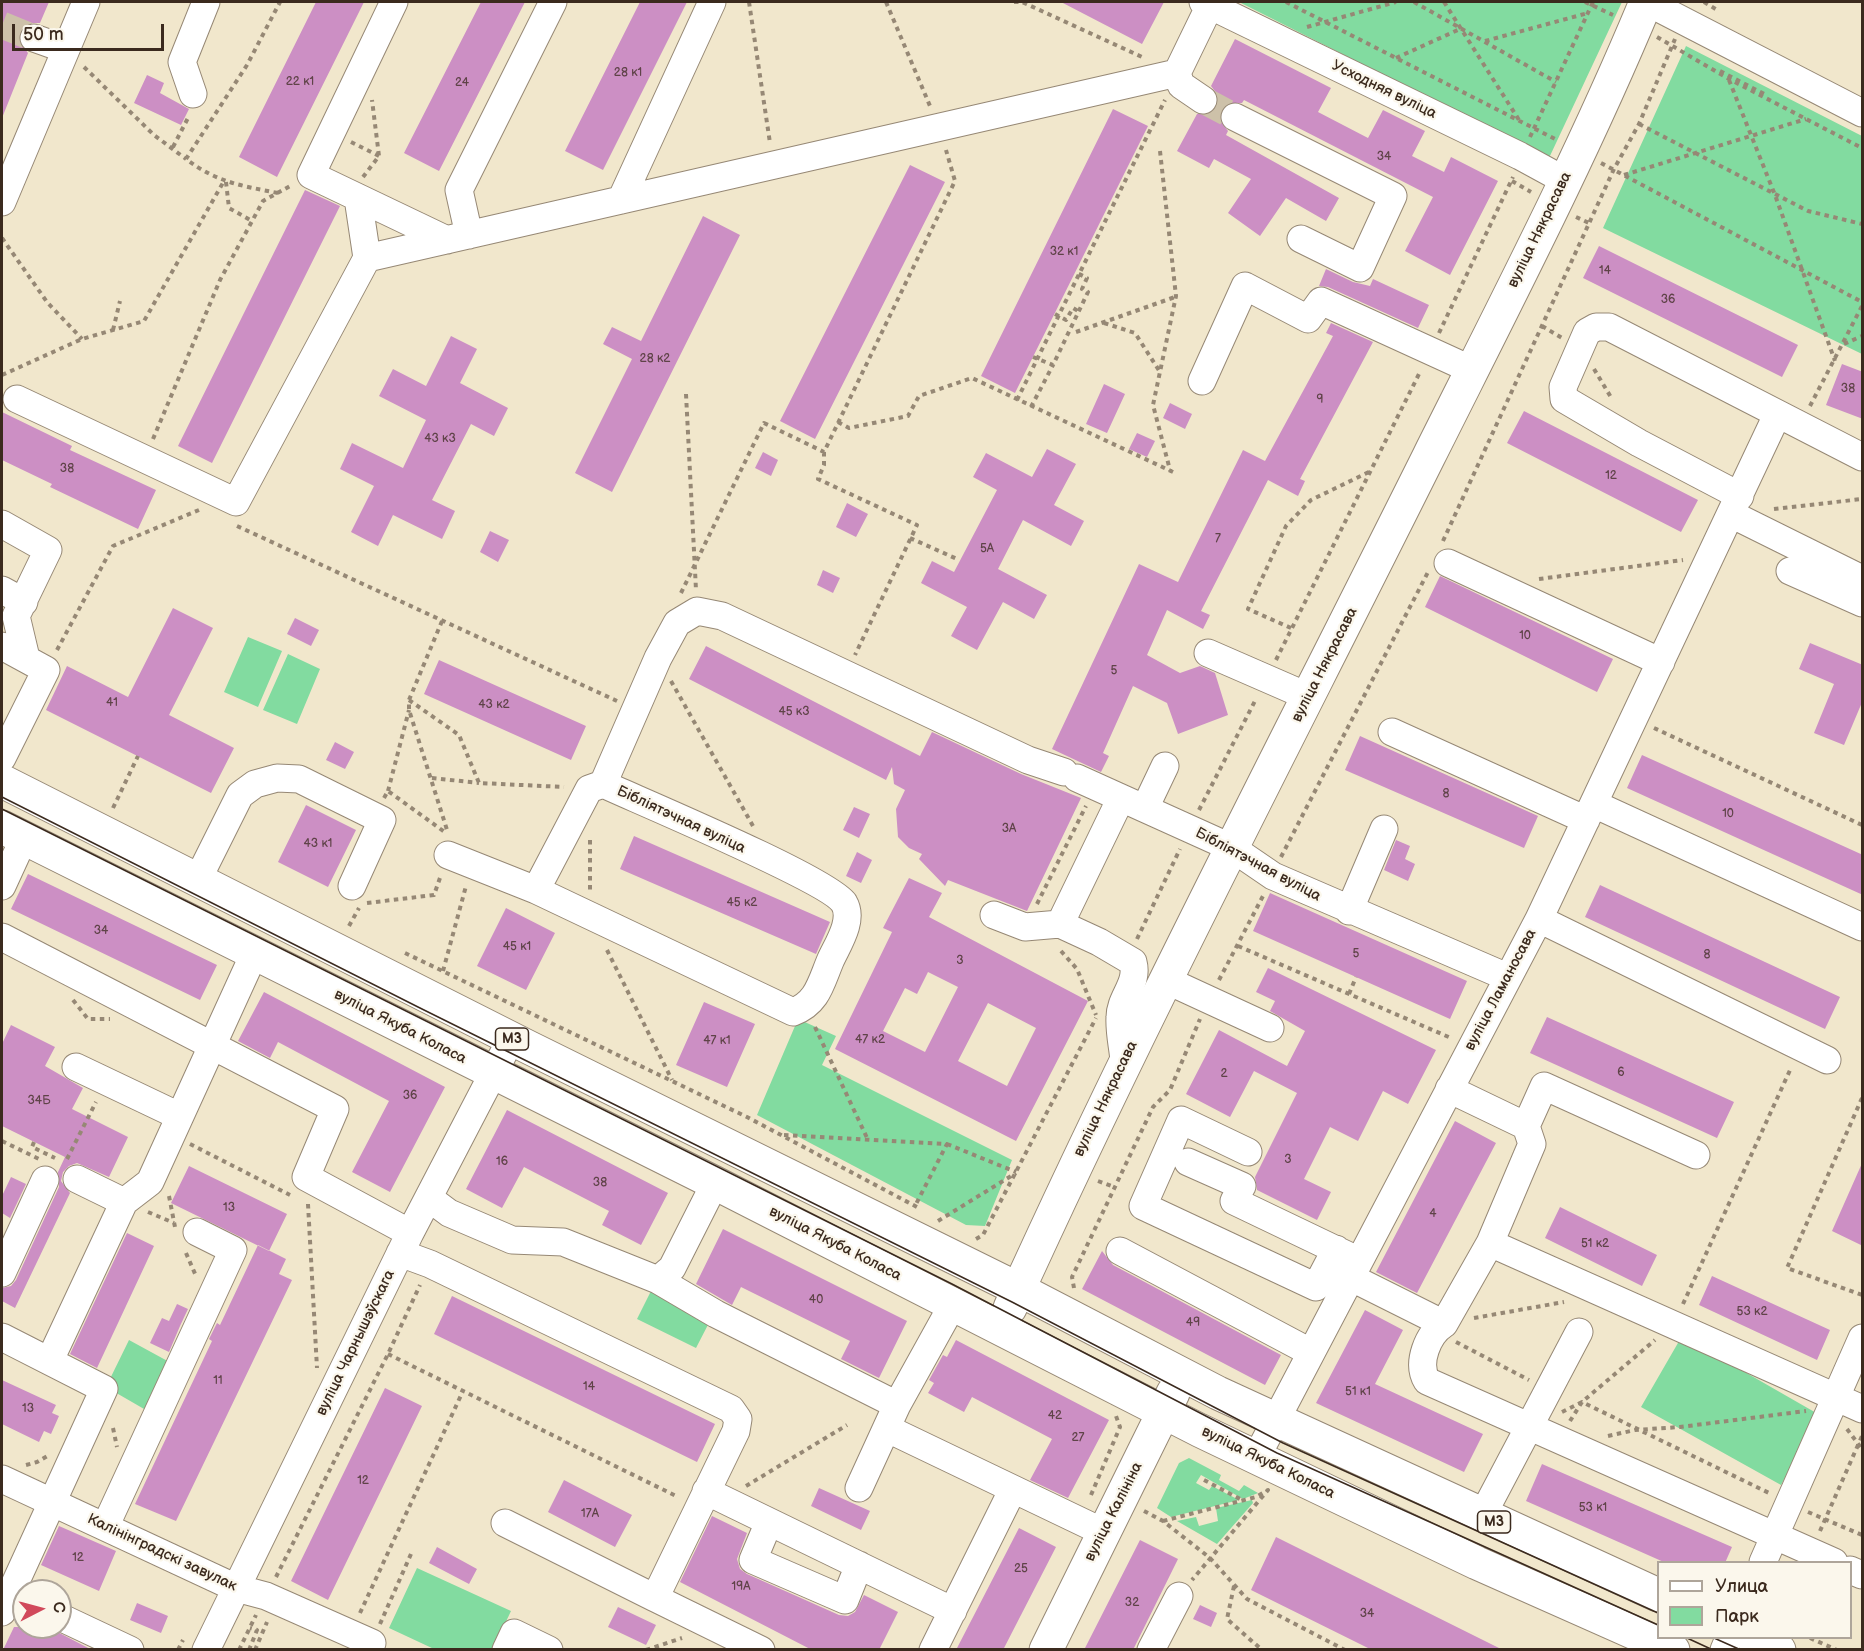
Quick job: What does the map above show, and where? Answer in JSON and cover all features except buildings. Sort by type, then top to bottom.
[{"type":"main road","name":"вуліца Някрасава","points":[[1001,1328],[1124,1061],[1309,698],[1472,370],[1647,2]]},
{"type":"main road","name":"М3","points":[[2,781],[511,1039],[1018,1289],[1182,1375],[1482,1516],[1657,1594]]},
{"type":"main road","name":"вуліца Якуба Коласа","points":[[13,832],[493,1074],[716,1183],[1256,1458],[1477,1563],[1674,1650]]},
{"type":"main road","name":"вуліца Калініна","points":[[1046,1650],[1182,1375]]},
{"type":"main road","points":[[1755,1639],[1779,1650]]},
{"type":"street","points":[[2,202],[86,2]]},
{"type":"street","points":[[193,94],[182,62],[206,2]]},
{"type":"street","points":[[394,2],[311,175],[358,198],[458,237]]},
{"type":"street","points":[[458,237],[459,190],[553,2]]},
{"type":"street","points":[[621,200],[712,2]]},
{"type":"street","points":[[1647,2],[1677,36],[1863,113]]},
{"type":"street","points":[[1203,100],[1181,85],[1177,73],[1206,3]]},
{"type":"street","name":"Усходняя вуліца","points":[[1206,3],[1520,156],[1564,180]]},
{"type":"street","points":[[34,38],[65,49]]},
{"type":"street","points":[[367,258],[1177,73]]},
{"type":"street","points":[[1235,117],[1393,196],[1360,268],[1301,239]]},
{"type":"street","points":[[17,399],[236,502],[367,258],[358,198]]},
{"type":"street","points":[[1202,381],[1245,286],[1308,319],[1321,301],[1472,370]]},
{"type":"street","points":[[1863,457],[1609,327],[1596,327],[1587,332],[1563,387],[1563,399],[1736,505],[1863,579]]},
{"type":"street","name":"вуліца Ламаносава","points":[[1256,1458],[1310,1352],[1348,1262],[1449,1089],[1539,920],[1777,415]]},
{"type":"street","points":[[2,524],[48,550],[13,596],[16,616],[36,664],[2,758]]},
{"type":"street","points":[[1440,559],[1661,662]]},
{"type":"street","points":[[1790,571],[1863,603]]},
{"type":"street","name":"Бібліятэчная вуліца","points":[[806,1007],[815,997],[846,924],[845,905],[832,892],[774,862],[596,786],[658,658],[688,603],[722,616],[1077,783],[1133,803],[1190,828],[1232,848],[1273,876],[1349,911],[1507,977]]},
{"type":"street","points":[[2,646],[36,664]]},
{"type":"street","points":[[1208,653],[1309,698]]},
{"type":"street","points":[[1392,732],[1590,812],[1863,927]]},
{"type":"street","points":[[1052,931],[1133,803],[1165,766]]},
{"type":"street","points":[[198,879],[240,795],[255,784],[277,778],[299,779],[382,820],[352,886]]},
{"type":"street","points":[[536,890],[596,786]]},
{"type":"street","points":[[1349,911],[1384,829]]},
{"type":"street","points":[[2,886],[13,832]]},
{"type":"street","points":[[460,860],[536,890],[793,1012],[806,1007]]},
{"type":"street","points":[[994,915],[1025,927],[1100,942],[1133,962],[1136,971],[1119,1015],[1124,1061]]},
{"type":"street","points":[[1539,920],[1827,1059]]},
{"type":"street","points":[[2,937],[335,1109],[306,1177],[405,1243],[430,1263],[731,1409],[738,1419],[736,1431],[709,1499],[655,1598]]},
{"type":"street","points":[[50,1360],[124,1202],[150,1182],[210,1045],[254,954]]},
{"type":"street","points":[[1166,980],[1270,1028]]},
{"type":"street","name":"вуліца Чарнышэўскага","points":[[206,1650],[405,1243],[511,1039]]},
{"type":"street","points":[[76,1067],[106,1081],[175,1125]]},
{"type":"street","points":[[1696,1155],[1544,1086],[1526,1126],[1532,1144],[1490,1243],[1439,1327],[1422,1360],[1422,1373],[1427,1381],[1528,1428],[1565,1442],[1823,1557]]},
{"type":"street","points":[[1449,1089],[1526,1126]]},
{"type":"street","points":[[1248,1152],[1181,1120],[1143,1206],[1316,1287],[1348,1262]]},
{"type":"street","points":[[1188,1162],[1242,1186],[1234,1201],[1348,1262],[1439,1327]]},
{"type":"street","points":[[77,1179],[124,1202]]},
{"type":"street","points":[[2,1273],[45,1180]]},
{"type":"street","points":[[658,1281],[672,1268],[716,1183]]},
{"type":"street","points":[[429,1198],[449,1213],[512,1240],[563,1242],[658,1281],[1013,1489],[1103,1532]]},
{"type":"street","points":[[105,1527],[233,1250],[197,1232]]},
{"type":"street","points":[[1490,1243],[1674,1325],[1834,1402],[1863,1410]]},
{"type":"street","points":[[1120,1251],[1310,1352]]},
{"type":"street","points":[[858,1488],[952,1304]]},
{"type":"street","points":[[1482,1516],[1579,1332]]},
{"type":"street","points":[[2,1337],[104,1389],[2,1612]]},
{"type":"street","points":[[1764,1561],[1863,1338]]},
{"type":"street","name":"Калінінградскі завулак","points":[[12,1473],[52,1504],[236,1588],[266,1596],[362,1641]]},
{"type":"street","points":[[933,1650],[1013,1489]]},
{"type":"street","points":[[709,1499],[769,1522],[953,1611]]},
{"type":"street","points":[[769,1522],[753,1560],[845,1600],[859,1565]]},
{"type":"street","points":[[506,1523],[761,1650]]},
{"type":"street","points":[[1151,1650],[1179,1596]]},
{"type":"street","points":[[72,1623],[130,1650]]},
{"type":"street","points":[[506,1650],[514,1633],[549,1650]]},
{"type":"path","points":[[186,159],[247,65],[280,2]]},
{"type":"path","points":[[749,2],[774,165]]},
{"type":"path","points":[[845,674],[916,525],[818,479],[824,465],[824,452],[955,181],[939,128],[886,2]]},
{"type":"path","points":[[1014,2],[1022,2],[1177,73],[1142,151],[1077,273],[1017,400]]},
{"type":"path","points":[[1286,2],[1534,128]]},
{"type":"path","points":[[1273,36],[1396,2]]},
{"type":"path","points":[[1414,2],[1556,82]]},
{"type":"path","points":[[1444,2],[1520,120]]},
{"type":"path","points":[[1128,957],[1190,828],[1431,351],[1512,181],[1520,156],[1592,3],[1585,2]]},
{"type":"path","points":[[1485,41],[1588,12]]},
{"type":"path","points":[[1396,57],[1461,28]]},
{"type":"path","points":[[1677,36],[1729,79],[1863,146]]},
{"type":"path","points":[[1072,1277],[1153,1107],[1170,1090],[1208,999],[1238,946],[1292,833],[1440,559],[1542,326],[1614,169],[1639,124],[1677,36]]},
{"type":"path","points":[[1677,36],[1730,77],[1863,146]]},
{"type":"path","points":[[65,49],[154,135],[203,172],[225,182],[278,193]]},
{"type":"path","points":[[1729,79],[1775,195],[1834,361]]},
{"type":"path","points":[[172,147],[193,107],[193,94]]},
{"type":"path","points":[[1624,175],[1807,119]]},
{"type":"path","points":[[1639,124],[1808,211],[1863,224]]},
{"type":"path","points":[[332,132],[379,156]]},
{"type":"path","points":[[1137,148],[1142,151]]},
{"type":"path","points":[[838,423],[849,428],[908,416],[919,396],[972,378],[1171,471],[1153,405],[1176,296],[1160,152]]},
{"type":"path","points":[[1614,169],[1863,304],[1807,412]]},
{"type":"path","points":[[145,459],[220,280],[263,201],[311,175]]},
{"type":"path","points":[[1512,181],[1532,192]]},
{"type":"path","points":[[225,182],[228,208],[252,221]]},
{"type":"path","points":[[2,375],[82,339],[144,321],[225,182]]},
{"type":"path","points":[[1572,214],[1589,224]]},
{"type":"path","points":[[2,238],[47,302],[82,339]]},
{"type":"path","points":[[1031,407],[1088,292],[1082,289],[1087,278],[1077,273]]},
{"type":"path","points":[[1076,332],[1176,296]]},
{"type":"path","points":[[113,330],[120,301]]},
{"type":"path","points":[[1057,315],[1066,320],[1073,308],[1078,311]]},
{"type":"path","points":[[1104,322],[1135,333],[1160,372]]},
{"type":"path","points":[[1542,326],[1581,348],[1616,405]]},
{"type":"path","points":[[1843,345],[1863,336]]},
{"type":"path","points":[[1035,358],[1053,365]]},
{"type":"path","points":[[686,394],[695,566],[688,603]]},
{"type":"path","points":[[688,603],[695,566],[764,423],[824,452]]},
{"type":"path","points":[[1291,628],[1248,609],[1286,526],[1311,500],[1370,472]]},
{"type":"path","points":[[1736,505],[1863,499]]},
{"type":"path","points":[[36,664],[113,546],[200,509],[210,514]]},
{"type":"path","points":[[231,524],[623,704]]},
{"type":"path","points":[[910,538],[957,559]]},
{"type":"path","points":[[1492,585],[1711,556]]},
{"type":"path","points":[[375,816],[388,791],[409,710],[409,700],[442,621]]},
{"type":"path","points":[[658,658],[774,862]]},
{"type":"path","points":[[409,700],[459,735],[479,783]]},
{"type":"path","points":[[388,791],[448,835],[409,710]]},
{"type":"path","points":[[1635,719],[1863,825]]},
{"type":"path","points":[[113,808],[138,756]]},
{"type":"path","points":[[432,778],[479,783],[596,786]]},
{"type":"path","points":[[1077,783],[1033,913],[1052,931],[1077,969],[1096,1016]]},
{"type":"path","points":[[103,803],[124,814]]},
{"type":"path","points":[[349,926],[361,904],[434,895],[460,860]]},
{"type":"path","points":[[443,971],[460,860]]},
{"type":"path","points":[[339,921],[360,931]]},
{"type":"path","points":[[1238,946],[1470,1047]]},
{"type":"path","points":[[402,951],[781,1135],[922,1211]]},
{"type":"path","points":[[1349,994],[1356,977]]},
{"type":"path","points":[[966,1235],[976,1239],[983,1235],[1102,1006]]},
{"type":"path","points":[[806,1007],[868,1140]]},
{"type":"path","points":[[1528,1428],[1582,1402],[1674,1325],[1800,1047]]},
{"type":"path","points":[[34,1142],[32,1147],[65,1162],[106,1081]]},
{"type":"path","points":[[1863,1098],[1787,1268],[1863,1295]]},
{"type":"path","points":[[175,1125],[317,1209]]},
{"type":"path","points":[[781,1135],[947,1144],[1016,1172]]},
{"type":"path","points":[[915,1206],[947,1144]]},
{"type":"path","points":[[938,1221],[1016,1172]]},
{"type":"path","points":[[124,1202],[197,1232]]},
{"type":"path","points":[[308,1204],[318,1376]]},
{"type":"path","points":[[930,1216],[947,1226]]},
{"type":"path","points":[[239,1650],[388,1354],[430,1263]]},
{"type":"path","points":[[1439,1327],[1606,1294]]},
{"type":"path","points":[[1439,1327],[1548,1390]]},
{"type":"path","points":[[388,1354],[463,1391],[709,1499],[848,1425]]},
{"type":"path","points":[[104,1389],[125,1484]]},
{"type":"path","points":[[362,1641],[463,1391]]},
{"type":"path","points":[[1582,1402],[1635,1430],[1789,1503],[1863,1535]]},
{"type":"path","points":[[1565,1442],[1582,1402]]},
{"type":"path","points":[[1565,1442],[1635,1430],[1680,1427],[1834,1402],[1863,1449]]},
{"type":"path","points":[[1823,1557],[1826,1520],[1863,1436]]},
{"type":"path","points":[[12,1473],[37,1462],[52,1452]]},
{"type":"path","points":[[1204,1480],[1242,1500]]},
{"type":"path","points":[[1163,1521],[1242,1500],[1268,1490],[1179,1596]]},
{"type":"path","points":[[1144,1511],[1163,1521],[1210,1558],[1247,1599],[1345,1650]]},
{"type":"path","points":[[362,1641],[411,1554]]},
{"type":"path","points":[[1234,1586],[1227,1618],[1262,1650]]},
{"type":"path","points":[[249,1650],[256,1630],[250,1628]]},
{"type":"path","points":[[1812,1639],[1837,1650]]},
{"type":"green space","points":[[1239,2],[1622,2],[1549,158]]},
{"type":"green space","points":[[1686,46],[1862,136],[1862,354],[1603,228]]},
{"type":"green space","points":[[248,637],[282,651],[258,707],[224,692]]},
{"type":"green space","points":[[288,654],[320,669],[297,724],[263,710]]},
{"type":"green space","points":[[798,1019],[836,1036],[822,1065],[1012,1160],[985,1226],[966,1225],[757,1115]]},
{"type":"green space","points":[[653,1287],[712,1317],[696,1348],[637,1319]]},
{"type":"green space","points":[[1682,1336],[1818,1414],[1781,1485],[1641,1407]]},
{"type":"green space","points":[[129,1340],[173,1364],[151,1413],[106,1387]]},
{"type":"green space","points":[[1189,1458],[1221,1475],[1219,1480],[1239,1491],[1244,1485],[1258,1493],[1243,1499],[1201,1475],[1196,1483],[1209,1490],[1212,1486],[1239,1500],[1171,1517],[1157,1508],[1179,1463]]},
{"type":"green space","points":[[1252,1500],[1253,1503],[1217,1544],[1177,1521],[1196,1517],[1199,1526],[1218,1521],[1216,1508]]},
{"type":"green space","points":[[417,1568],[511,1611],[493,1649],[434,1649],[389,1628]]},
{"type":"tunnel","points":[[2,25],[34,38]]},
{"type":"tunnel","points":[[1203,100],[1235,117]]},
{"type":"tram line","points":[[2,797],[1012,1302],[1283,1443],[1657,1613]]},
{"type":"tram line","points":[[2,809],[952,1284],[1277,1453],[1657,1625]]},
{"type":"tram line","points":[[1689,1639],[1713,1650]]},
{"type":"tram line","points":[[1716,1639],[1741,1650]]}]
